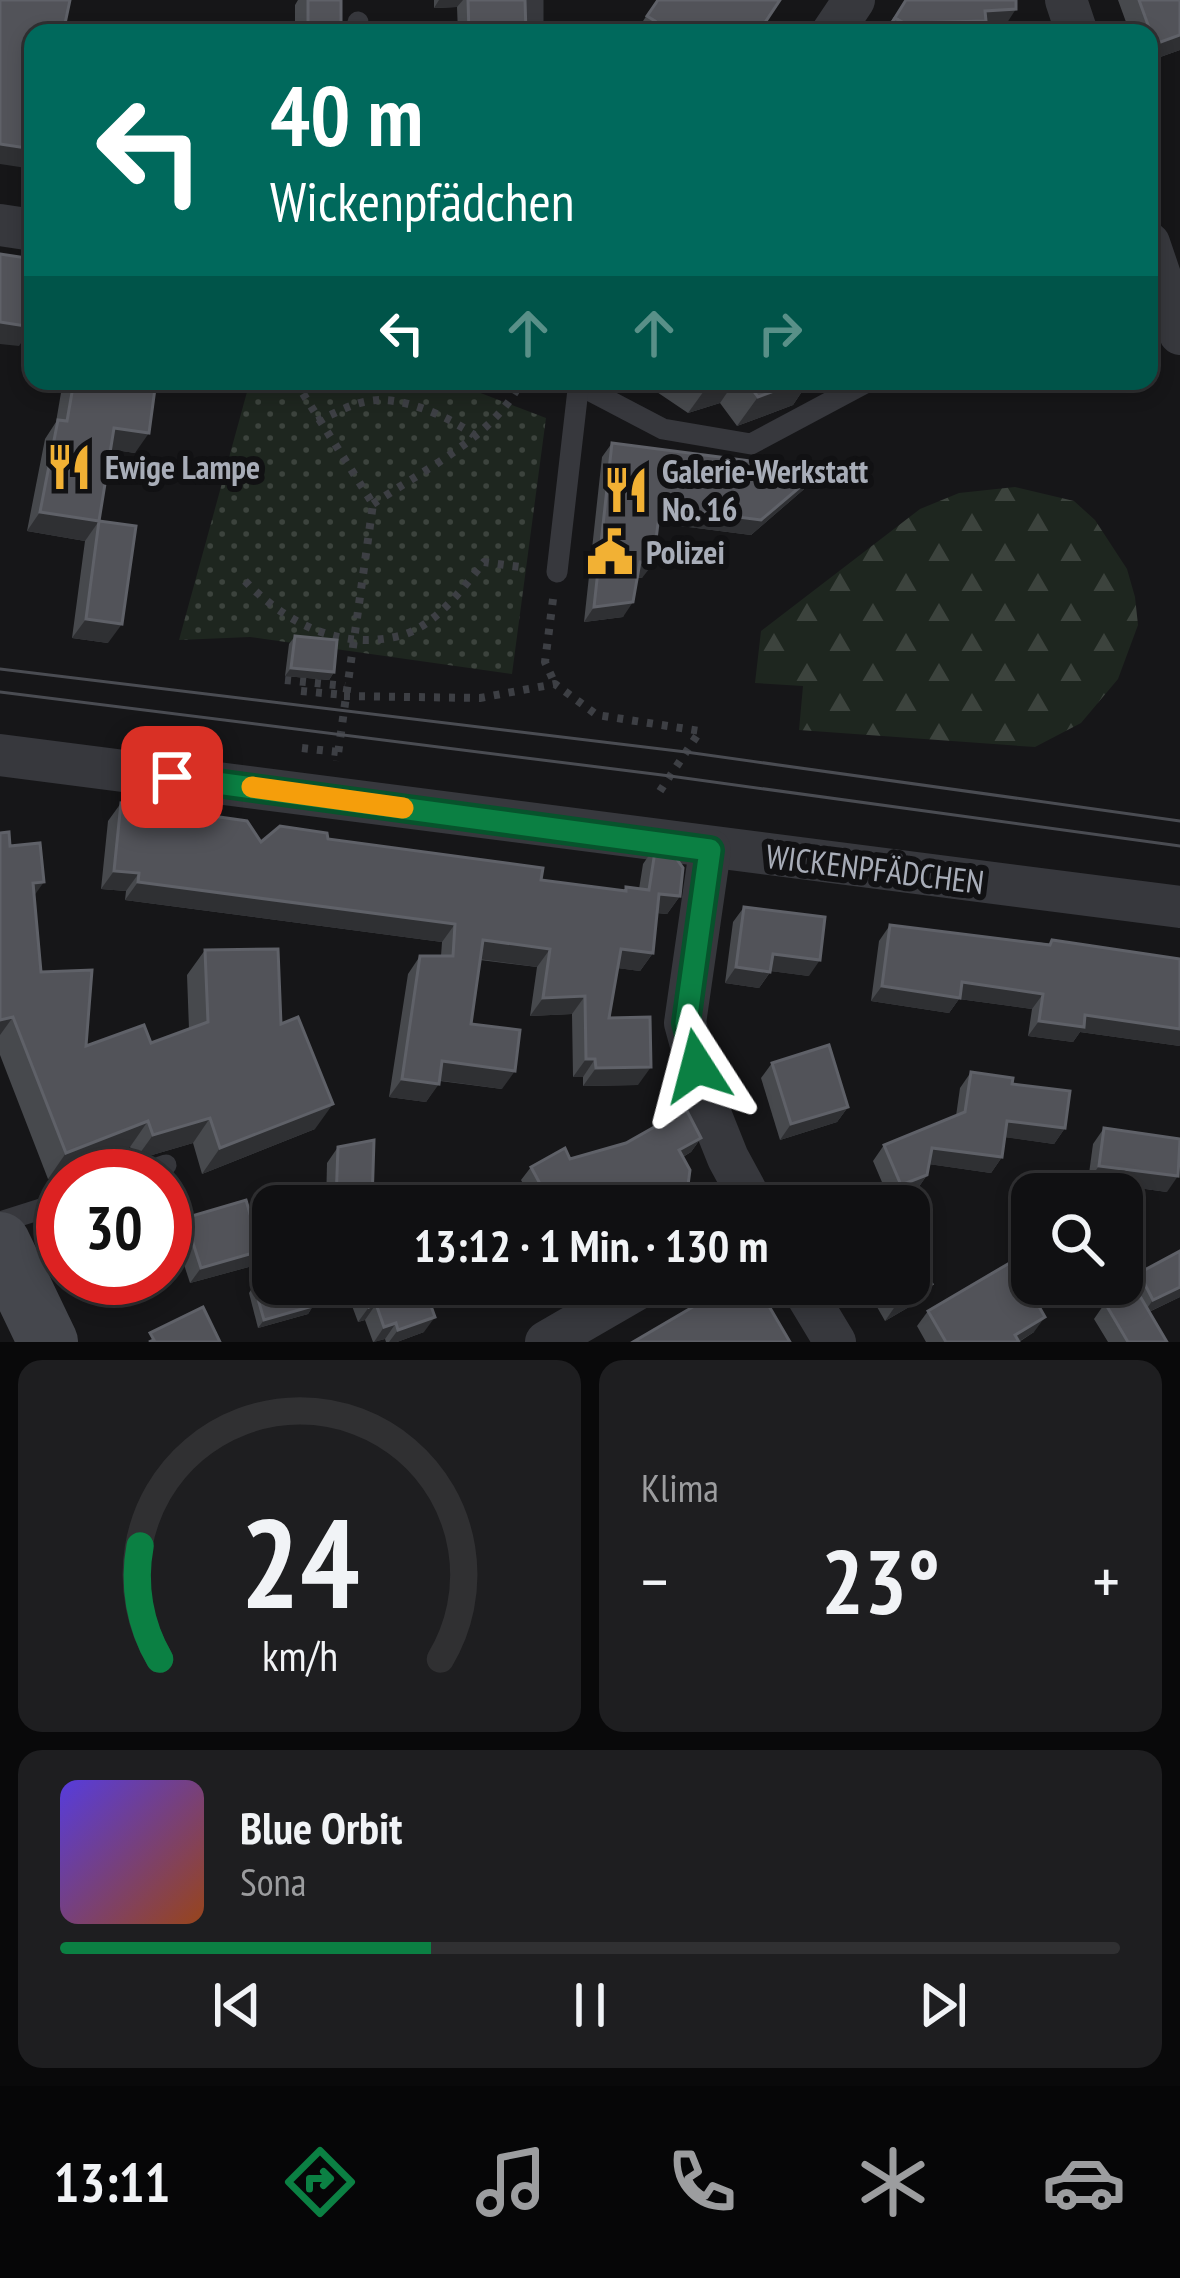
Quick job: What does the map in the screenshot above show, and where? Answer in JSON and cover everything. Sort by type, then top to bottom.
[{"type":"main road","points":[[0,1242],[48,1342]]},
{"type":"street","points":[[1158,269],[1180,334]]},
{"type":"street","name":"WICKENPFÄDCHEN","points":[[0,755],[1180,907]]},
{"type":"street","points":[[710,850],[686,1023],[708,1108],[743,1185]]},
{"type":"street","points":[[546,1342],[610,1305]]},
{"type":"street","points":[[813,1305],[835,1342]]},
{"type":"lane","points":[[556,572],[578,390]]},
{"type":"lane","points":[[592,390],[663,429],[751,444],[851,390]]},
{"type":"lane","points":[[0,1222],[36,1211]]},
{"type":"path","points":[[300,390],[373,504],[333,798]]},
{"type":"path","points":[[373,504],[475,435],[517,390]]},
{"type":"path","points":[[317,421],[355,404],[385,399],[454,421],[475,435]]},
{"type":"path","points":[[245,580],[272,609],[298,626],[353,639],[401,636],[458,596],[484,562],[556,572],[545,662],[555,684],[597,715],[700,731],[658,794],[673,797]]},
{"type":"path","points":[[285,680],[344,692]]},
{"type":"path","points":[[301,691],[480,698],[555,684]]},
{"type":"path","points":[[302,748],[338,752]]},
{"type":"green space","points":[[248,390],[473,390],[546,418],[512,674],[250,637],[179,640]]},
{"type":"green space","points":[[1015,487],[1074,501],[1095,520],[1127,569],[1135,597],[1138,625],[1118,679],[1081,723],[1035,747],[799,730],[803,686],[755,683],[761,631],[920,509],[959,493]]},
{"type":"building","points":[[0,0],[70,0],[65,24],[24,24],[24,148],[0,144]]},
{"type":"building","points":[[308,0],[341,0],[341,24],[308,24]]},
{"type":"building","points":[[468,0],[525,0],[526,24],[469,24]]},
{"type":"building","points":[[658,0],[780,0],[764,24],[653,24],[647,16]]},
{"type":"building","points":[[906,0],[1016,0],[1016,9],[985,11],[986,21],[904,23],[895,18],[891,24]]},
{"type":"building","points":[[1139,0],[1180,0],[1180,35],[1158,43],[1158,24],[1148,24]]},
{"type":"building","points":[[0,254],[24,258],[24,326],[0,322]]},
{"type":"building","name":"Ewige Lampe","points":[[72,390],[155,390],[149,433],[114,428],[99,521],[40,512],[58,420],[67,421]]},
{"type":"building","points":[[612,443],[820,470],[761,520],[660,507],[653,564],[640,562],[633,602],[594,607]]},
{"type":"building","points":[[99,521],[136,526],[122,624],[86,619]]},
{"type":"building","points":[[295,636],[337,640],[334,672],[291,668]]},
{"type":"building","points":[[121,803],[247,821],[261,842],[280,826],[327,833],[328,839],[543,868],[541,880],[626,891],[626,887],[649,890],[656,845],[668,847],[683,868],[680,896],[659,894],[653,953],[621,949],[609,1018],[650,1017],[651,1067],[596,1068],[595,1059],[586,1059],[585,996],[543,998],[550,949],[483,940],[471,1024],[520,1030],[515,1071],[442,1061],[439,1084],[402,1079],[420,956],[453,956],[455,924],[138,882],[139,873],[114,871]]},
{"type":"building","points":[[9,832],[10,846],[40,843],[44,882],[33,883],[41,972],[92,970],[86,1046],[144,1025],[151,1043],[208,1022],[205,950],[278,949],[281,1024],[298,1017],[333,1104],[220,1148],[210,1118],[153,1135],[148,1121],[76,1149],[64,1149],[13,1017],[0,1020],[0,833]]},
{"type":"building","points":[[744,907],[825,917],[820,960],[773,954],[770,972],[736,967]]},
{"type":"building","points":[[890,925],[1050,945],[1052,940],[1180,959],[1180,1029],[1085,1015],[1084,1027],[1039,1021],[1043,994],[962,982],[960,998],[882,986]]},
{"type":"building","points":[[829,1045],[848,1107],[791,1124],[772,1063]]},
{"type":"building","points":[[971,1072],[1013,1078],[1012,1084],[1070,1091],[1065,1128],[1007,1121],[1002,1157],[932,1148],[927,1175],[901,1185],[884,1145],[965,1112]]},
{"type":"building","points":[[686,1109],[701,1138],[679,1150],[690,1170],[688,1185],[541,1185],[531,1167],[565,1148],[570,1159],[626,1143]]},
{"type":"building","points":[[1104,1128],[1180,1139],[1178,1176],[1099,1166]]},
{"type":"building","points":[[374,1140],[373,1185],[337,1185],[338,1147]]},
{"type":"building","points":[[246,1200],[252,1221],[252,1253],[201,1268],[192,1240],[192,1216]]},
{"type":"building","points":[[1180,1251],[1180,1287],[1153,1300],[1143,1271]]},
{"type":"building","points":[[1011,1262],[1011,1305],[1038,1305],[1045,1317],[1015,1335],[1019,1342],[946,1342],[928,1311]]},
{"type":"building","points":[[1143,1301],[1167,1342],[1128,1342],[1106,1305],[1143,1305]]},
{"type":"building","points":[[260,1305],[313,1305],[313,1306],[264,1320]]},
{"type":"building","points":[[376,1305],[431,1305],[435,1317],[398,1330],[396,1323],[384,1327]]},
{"type":"building","points":[[696,1305],[768,1305],[790,1342],[633,1342]]},
{"type":"building","points":[[203,1307],[220,1342],[149,1342],[154,1340],[150,1333]]},
{"type":"tram line","points":[[0,669],[686,752],[1180,821]]},
{"type":"tram line","points":[[0,692],[1180,846]]},
{"type":"slow traffic","points":[[252,787],[403,808]]},
{"type":"place","name":"Ewige Lampe","points":[[69,467]]},
{"type":"place","name":"Galerie-Werkstatt No. 16","points":[[626,490]]},
{"type":"place","name":"Polizei","points":[[610,552]]},
{"type":"route","points":[[172,777],[710,850],[686,1023],[697,1066]]}]
